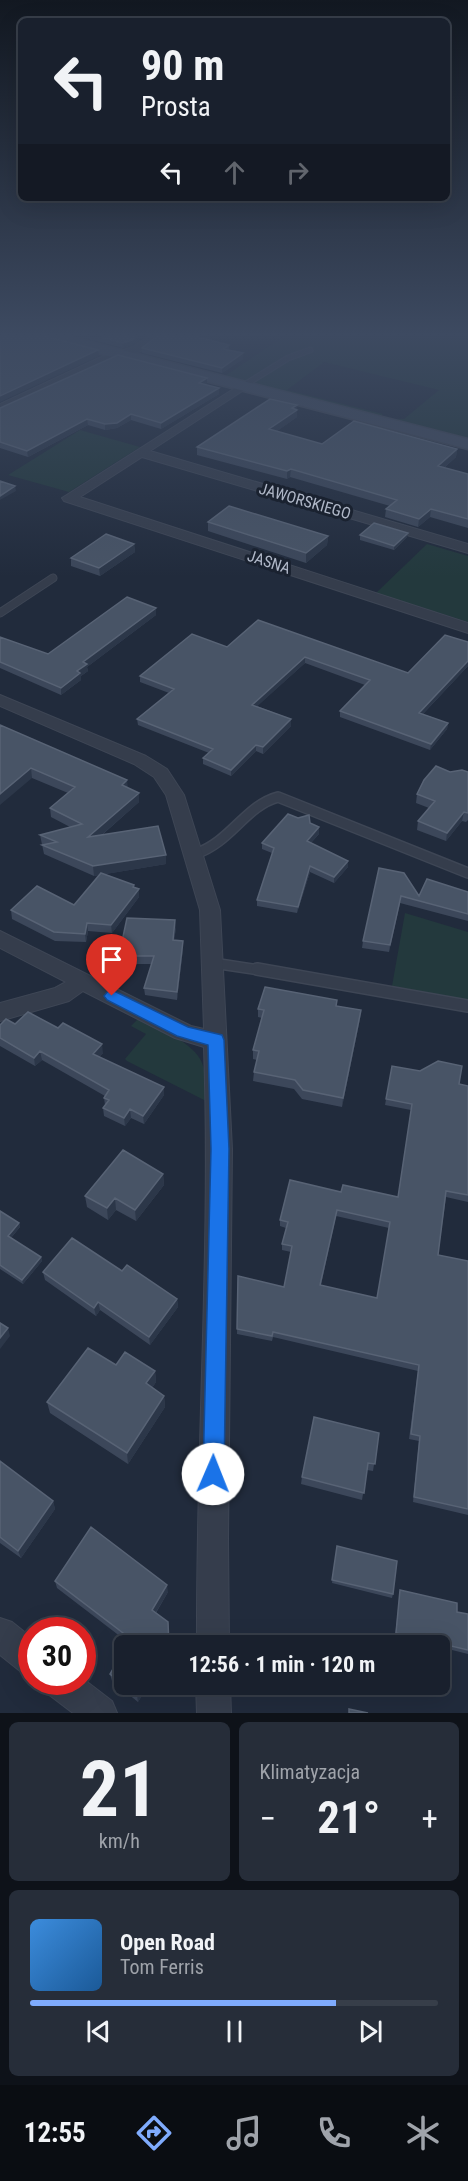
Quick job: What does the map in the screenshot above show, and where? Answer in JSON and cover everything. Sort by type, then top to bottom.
[{"type":"street","points":[[142,453],[196,417]]},
{"type":"street","points":[[363,417],[468,444]]},
{"type":"street","name":"JASNA","points":[[142,453],[69,498],[468,628]]},
{"type":"street","name":"JAWORSKIEGO","points":[[142,453],[468,549]]},
{"type":"street","points":[[0,700],[140,760],[165,777],[175,795],[195,854],[210,910],[220,1149],[212,1529],[213,1635]]},
{"type":"street","points":[[0,939],[183,1032],[216,1040]]},
{"type":"street","points":[[0,1012],[61,995],[74,988],[81,980]]},
{"type":"street","points":[[0,1634],[18,1648]]},
{"type":"street","points":[[77,1695],[100,1713]]},
{"type":"street","points":[[213,1695],[214,1713]]},
{"type":"lane","points":[[0,613],[53,578]]},
{"type":"lane","points":[[195,854],[215,848],[261,804],[278,797],[468,873]]},
{"type":"lane","points":[[213,963],[468,1006]]},
{"type":"green space","points":[[406,417],[468,417],[468,438],[393,419]]},
{"type":"green space","points":[[80,430],[140,447],[69,492],[8,475]]},
{"type":"green space","points":[[427,544],[468,556],[468,622],[376,593]]},
{"type":"green space","points":[[405,913],[468,932],[468,1000],[392,986]]},
{"type":"green space","points":[[139,1018],[175,1037],[198,1056],[205,1072],[206,1101],[125,1059],[146,1034],[131,1026]]},
{"type":"building","points":[[0,417],[126,417],[117,423],[105,424],[87,419],[27,451],[0,442]]},
{"type":"building","points":[[141,417],[171,417],[161,423]]},
{"type":"building","points":[[243,417],[287,417],[269,429],[322,444],[354,421],[457,449],[438,466],[468,474],[468,519],[431,509],[419,519],[386,509],[397,500],[291,469],[287,471],[197,447]]},
{"type":"building","points":[[0,481],[15,486],[0,496]]},
{"type":"building","points":[[229,506],[328,536],[306,553],[208,522]]},
{"type":"building","points":[[374,523],[408,533],[394,546],[360,535]]},
{"type":"building","points":[[106,534],[134,544],[99,568],[71,558]]},
{"type":"building","points":[[127,597],[156,608],[83,662],[87,664],[77,671],[80,673],[61,688],[0,662],[0,637],[48,654]]},
{"type":"building","points":[[258,620],[408,673],[445,635],[468,642],[468,661],[419,713],[448,723],[431,744],[340,711],[370,680],[305,657],[252,705],[291,719],[263,747],[256,745],[231,770],[203,758],[213,749],[137,719],[174,689],[140,676],[192,634],[227,647]]},
{"type":"building","points":[[0,725],[127,780],[122,785],[139,793],[88,837],[158,826],[166,855],[93,866],[42,845],[57,842],[40,835],[82,824],[50,808],[75,787],[31,768],[0,794]]},
{"type":"building","points":[[436,766],[450,772],[462,770],[468,772],[468,813],[464,812],[447,833],[418,821],[435,801],[417,794],[424,780]]},
{"type":"building","points":[[288,814],[298,818],[309,815],[310,823],[319,827],[307,841],[348,861],[334,877],[310,866],[298,907],[257,900],[274,848],[262,843]]},
{"type":"building","points":[[379,868],[404,873],[419,896],[427,879],[468,892],[468,914],[401,896],[390,945],[363,941]]},
{"type":"building","points":[[101,873],[139,889],[111,925],[87,923],[85,934],[54,932],[11,910],[37,886],[74,905]]},
{"type":"building","points":[[127,918],[175,920],[173,940],[183,941],[177,992],[144,988],[154,956],[127,956],[128,946],[121,946]]},
{"type":"building","points":[[265,987],[337,1000],[336,1006],[361,1010],[343,1098],[303,1090],[295,1080],[254,1072],[259,1051],[253,1050],[264,1010],[258,1009]]},
{"type":"building","points":[[28,1012],[58,1028],[63,1023],[102,1044],[93,1054],[164,1087],[143,1116],[130,1109],[124,1118],[103,1108],[109,1100],[104,1098],[109,1090],[40,1051],[34,1058],[0,1038],[0,1025],[6,1019],[15,1024]]},
{"type":"building","points":[[438,1061],[462,1066],[459,1084],[468,1086],[468,1195],[446,1191],[438,1255],[468,1261],[468,1509],[414,1497],[420,1436],[411,1434],[419,1365],[273,1332],[272,1336],[237,1329],[238,1276],[284,1287],[292,1246],[282,1244],[288,1222],[280,1220],[290,1180],[341,1192],[343,1185],[398,1197],[412,1104],[386,1099],[392,1066],[420,1071]],"holes":[[[337,1210],[390,1222],[377,1298],[320,1285]]]},
{"type":"building","points":[[123,1150],[163,1174],[135,1210],[115,1198],[107,1208],[85,1196]]},
{"type":"building","points":[[0,1211],[19,1223],[8,1236],[41,1257],[22,1280],[0,1265]]},
{"type":"building","points":[[72,1238],[122,1271],[127,1265],[177,1299],[149,1337],[98,1302],[94,1308],[43,1272]]},
{"type":"building","points":[[0,1323],[8,1328],[0,1338]]},
{"type":"building","points":[[88,1348],[116,1365],[125,1352],[155,1371],[146,1383],[164,1396],[127,1453],[47,1402]]},
{"type":"building","points":[[314,1417],[379,1433],[375,1464],[368,1463],[364,1493],[302,1477]]},
{"type":"building","points":[[0,1461],[53,1501],[18,1551],[0,1537]]},
{"type":"building","points":[[91,1527],[167,1585],[152,1610],[168,1622],[169,1635],[122,1635],[123,1633],[55,1581]]},
{"type":"building","points":[[337,1546],[397,1561],[393,1594],[332,1580]]},
{"type":"building","points":[[400,1590],[457,1603],[457,1612],[468,1614],[468,1650],[450,1646],[450,1635],[396,1633]]},
{"type":"building","points":[[349,1709],[368,1713],[349,1713]]},
{"type":"route","points":[[112,996],[183,1032],[216,1040],[220,1149],[213,1474]]}]
